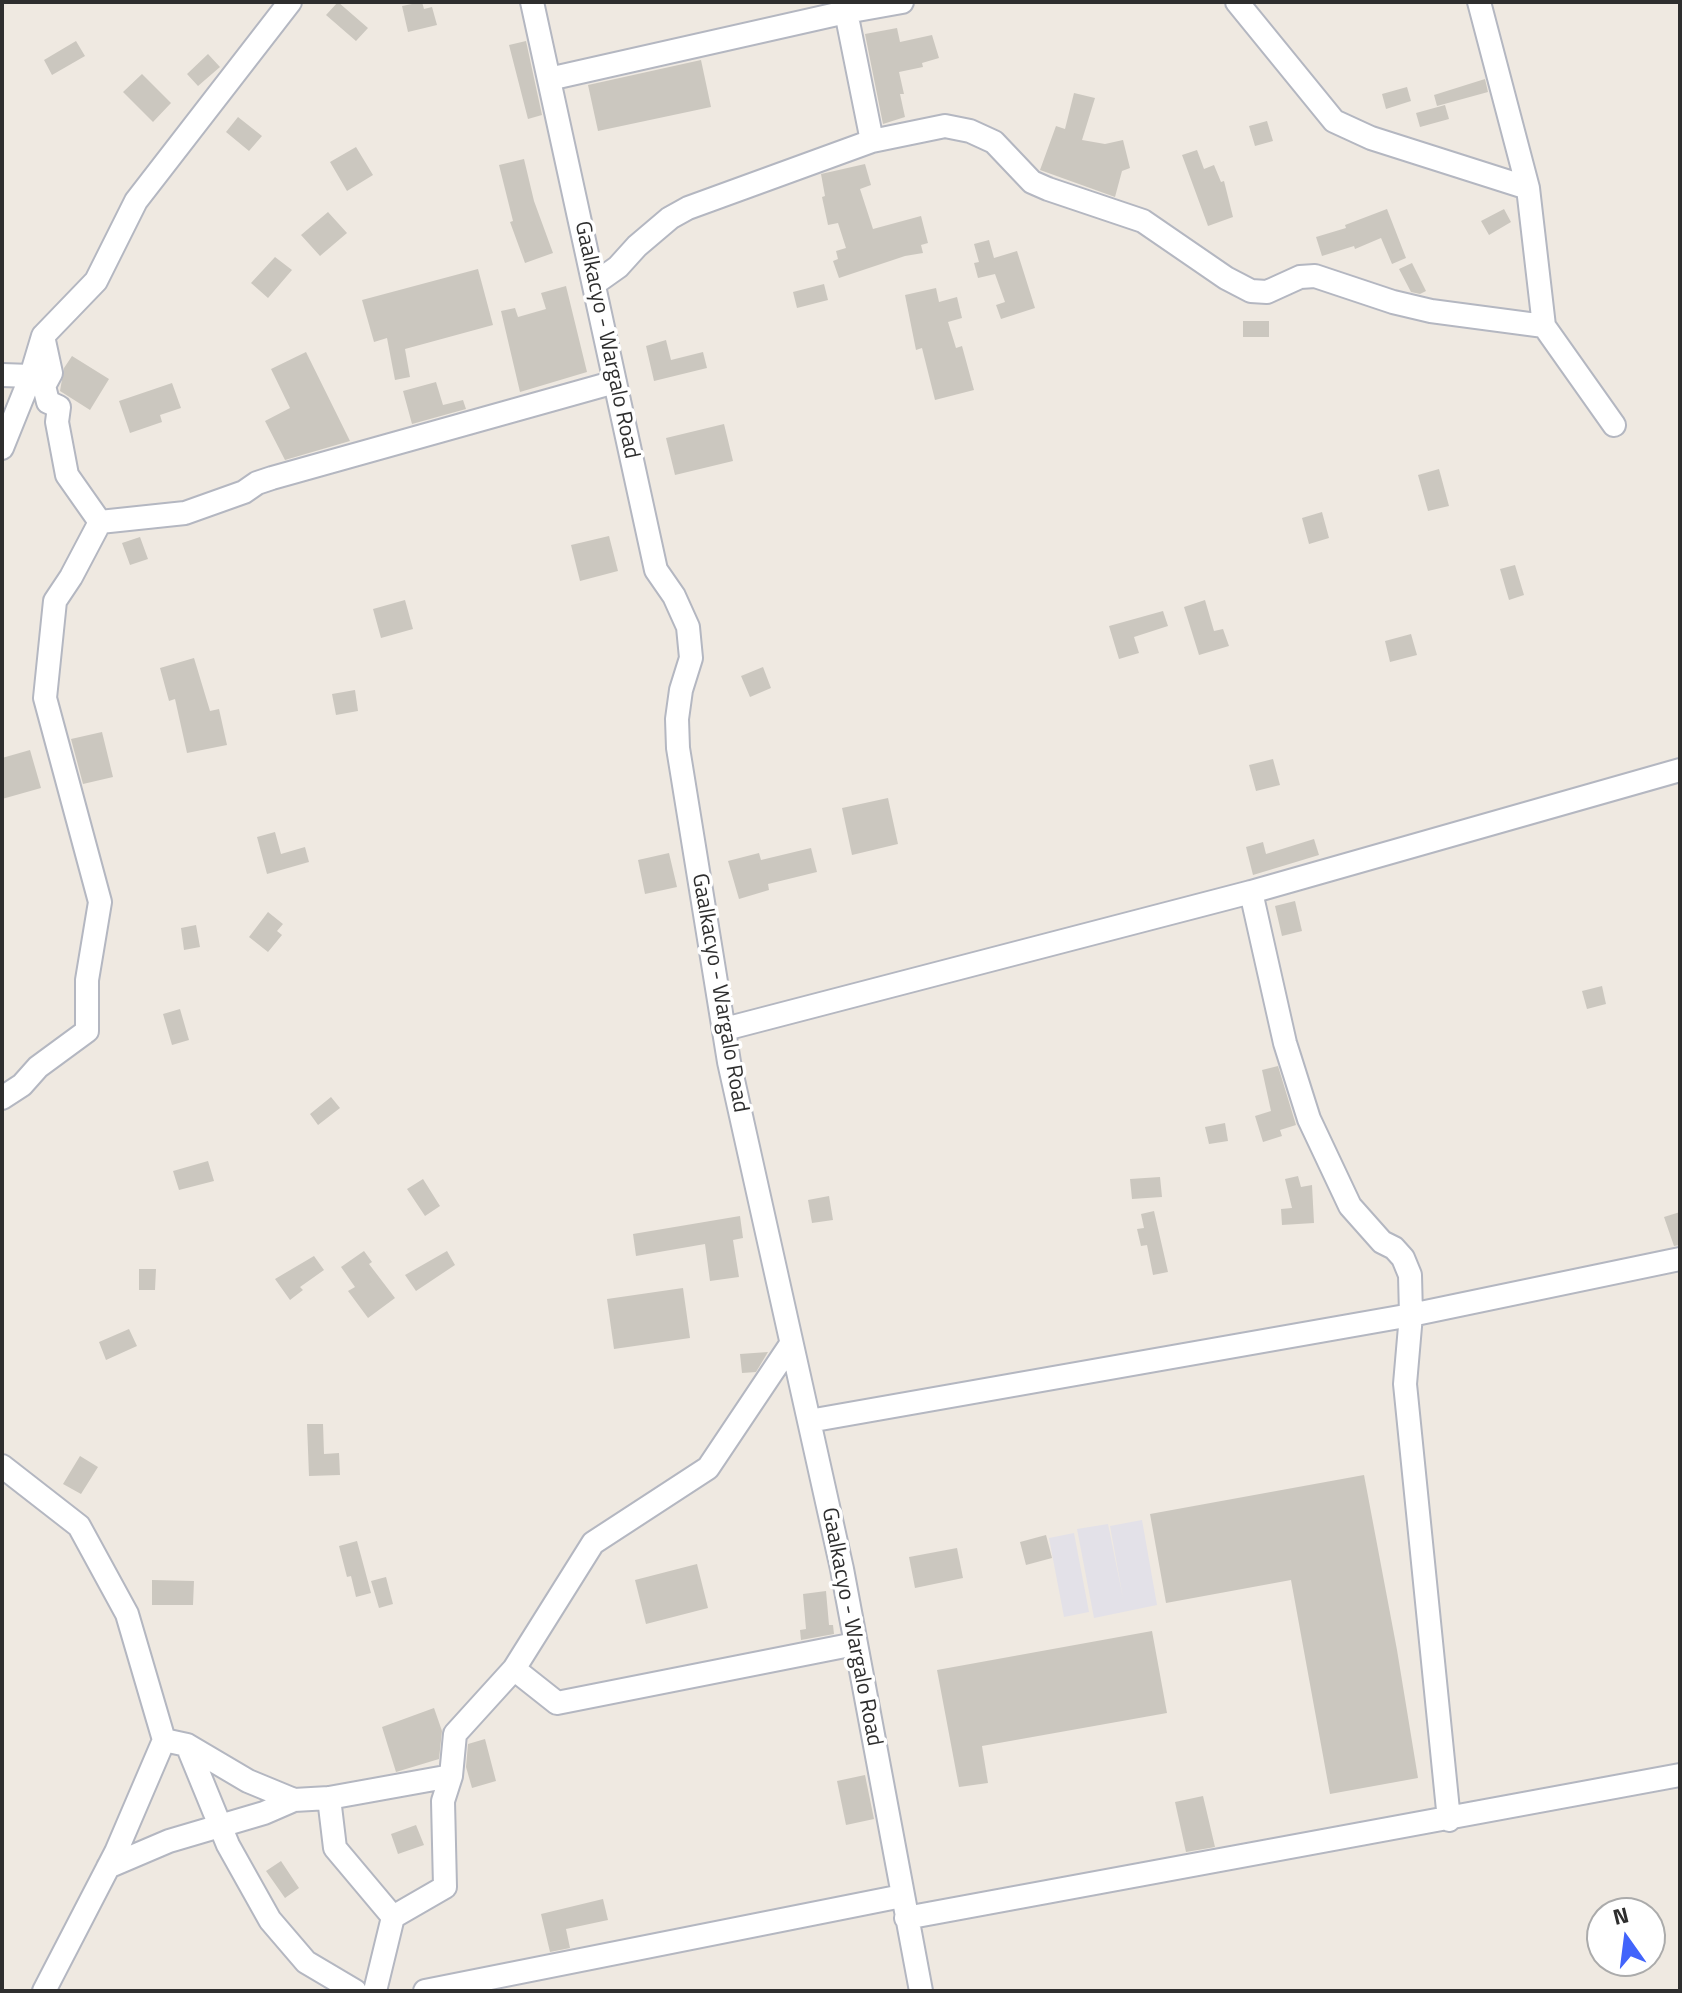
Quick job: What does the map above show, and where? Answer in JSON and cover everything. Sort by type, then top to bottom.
[{"type":"street","points":[[2,448],[31,376],[43,336],[96,281],[136,201],[290,2]]},
{"type":"street","name":"Gaalkacyo - Wargalo Road","points":[[532,2],[656,570],[674,596],[688,627],[691,658],[681,690],[677,719],[678,748],[729,1062],[809,1421],[921,1991]]},
{"type":"street","points":[[549,79],[845,7],[902,2]]},
{"type":"street","points":[[1237,2],[1334,121],[1371,138],[1528,188]]},
{"type":"street","points":[[1479,2],[1528,188],[1544,326],[1614,425]]},
{"type":"street","points":[[845,7],[872,141]]},
{"type":"street","points":[[594,284],[618,267],[670,218],[688,208],[872,141],[945,126],[970,131],[994,142],[1032,182],[1143,221],[1226,278],[1251,291],[1267,292],[1300,277],[1315,276],[1431,311],[1544,326]]},
{"type":"street","points":[[43,336],[51,373],[44,386],[48,402],[59,407],[57,422],[67,475],[100,522]]},
{"type":"street","points":[[2,375],[31,376]]},
{"type":"street","points":[[100,522],[185,513],[244,492],[272,478],[615,382]]},
{"type":"street","points":[[2,1098],[87,1031],[87,980],[100,902],[45,698],[55,601],[100,522]]},
{"type":"street","points":[[725,1029],[1251,892],[1680,770]]},
{"type":"street","points":[[1251,892],[1285,1043],[1309,1119],[1350,1206],[1382,1242],[1394,1248],[1403,1258],[1410,1275],[1411,1315],[1405,1384],[1449,1820]]},
{"type":"street","points":[[809,1421],[1411,1315],[1680,1259]]},
{"type":"street","points":[[375,1991],[393,1917],[445,1887],[443,1801],[451,1776],[455,1734],[514,1669],[593,1543],[708,1468],[791,1344]]},
{"type":"street","points":[[2,1466],[79,1526],[127,1614],[164,1740],[108,1867],[44,1991]]},
{"type":"street","points":[[514,1669],[557,1703],[855,1644]]},
{"type":"street","points":[[164,1740],[187,1745],[248,1781],[294,1800]]},
{"type":"street","points":[[187,1745],[220,1826],[270,1920],[306,1962],[355,1991]]},
{"type":"street","points":[[906,1918],[1680,1775]]},
{"type":"street","points":[[108,1867],[169,1841],[264,1813],[294,1800],[329,1798],[451,1776]]},
{"type":"street","points":[[329,1798],[335,1848],[393,1917]]},
{"type":"street","points":[[425,1991],[902,1896]]},
{"type":"shaded area","points":[[1142,1520],[1157,1605],[1094,1618],[1077,1529],[1108,1524],[1123,1598],[1110,1526]]},
{"type":"shaded area","points":[[1074,1533],[1089,1612],[1064,1617],[1049,1538]]},
{"type":"building","points":[[338,2],[368,28],[356,41],[326,15]]},
{"type":"building","points":[[422,2],[424,9],[432,7],[437,25],[408,32],[402,6]]},
{"type":"building","points":[[897,28],[900,42],[932,35],[939,58],[922,63],[923,67],[899,72],[905,117],[883,124],[865,34]]},
{"type":"building","points":[[76,41],[85,56],[52,75],[44,60]]},
{"type":"building","points":[[526,41],[542,115],[528,119],[509,45]]},
{"type":"building","points":[[208,54],[220,67],[198,86],[187,74]]},
{"type":"building","points":[[701,60],[711,107],[598,131],[588,85]]},
{"type":"building","points":[[142,74],[171,103],[153,122],[123,92]]},
{"type":"building","points":[[1485,79],[1488,92],[1437,106],[1434,95]]},
{"type":"building","points":[[1407,87],[1411,101],[1386,109],[1382,94]]},
{"type":"building","points":[[1074,93],[1095,98],[1082,140],[1105,144],[1123,140],[1130,168],[1122,171],[1115,197],[1040,170],[1056,126],[1065,129]]},
{"type":"building","points":[[1445,105],[1449,119],[1420,127],[1416,113]]},
{"type":"building","points":[[238,117],[262,136],[249,151],[226,132]]},
{"type":"building","points":[[1267,121],[1273,141],[1255,146],[1249,126]]},
{"type":"building","points":[[356,147],[373,175],[347,191],[330,162]]},
{"type":"building","points":[[1197,150],[1204,169],[1214,165],[1221,182],[1224,181],[1233,217],[1208,226],[1182,155]]},
{"type":"building","points":[[524,159],[534,201],[553,253],[525,263],[510,222],[513,221],[499,165]]},
{"type":"building","points":[[865,164],[871,185],[860,189],[873,229],[921,216],[928,243],[921,245],[923,253],[839,278],[833,261],[838,259],[836,251],[846,248],[838,223],[828,225],[821,174]]},
{"type":"building","points":[[1387,209],[1406,258],[1392,264],[1381,238],[1355,249],[1354,246],[1322,256],[1316,237],[1346,228],[1345,225]]},
{"type":"building","points":[[1504,209],[1511,222],[1489,235],[1481,221]]},
{"type":"building","points":[[328,212],[347,233],[320,256],[301,235]]},
{"type":"building","points":[[989,240],[994,258],[1017,251],[1035,308],[1001,319],[996,305],[1005,302],[995,274],[978,278],[974,263],[979,262],[974,244]]},
{"type":"building","points":[[275,257],[292,270],[268,298],[251,283]]},
{"type":"building","points":[[1412,263],[1426,291],[1420,294],[1411,292],[1399,269]]},
{"type":"building","points":[[478,269],[493,325],[405,349],[410,377],[395,380],[387,338],[374,342],[362,300]]},
{"type":"building","points":[[824,284],[828,300],[797,308],[793,292]]},
{"type":"building","points":[[566,286],[587,372],[520,392],[501,311],[515,308],[518,317],[546,309],[541,293]]},
{"type":"building","points":[[936,288],[939,302],[957,297],[962,318],[948,322],[956,348],[962,346],[974,390],[935,400],[922,348],[916,350],[905,295]]},
{"type":"building","points":[[1243,321],[1269,321],[1269,337],[1243,337]]},
{"type":"building","points":[[666,340],[671,360],[703,352],[707,368],[654,381],[646,346]]},
{"type":"building","points":[[306,352],[350,441],[285,460],[265,421],[290,408],[271,369]]},
{"type":"building","points":[[72,356],[109,379],[90,410],[60,391],[64,368]]},
{"type":"building","points":[[436,382],[443,405],[463,400],[466,409],[412,424],[403,391]]},
{"type":"building","points":[[172,383],[181,408],[160,415],[162,422],[130,433],[119,401]]},
{"type":"building","points":[[724,424],[733,461],[675,475],[666,438]]},
{"type":"building","points":[[1439,469],[1449,506],[1428,511],[1418,475]]},
{"type":"building","points":[[1322,512],[1329,538],[1309,544],[1302,518]]},
{"type":"building","points":[[609,536],[618,571],[580,581],[571,545]]},
{"type":"building","points":[[140,537],[148,559],[130,565],[122,543]]},
{"type":"building","points":[[1515,565],[1524,595],[1509,600],[1500,569]]},
{"type":"building","points":[[405,600],[413,629],[381,638],[373,609]]},
{"type":"building","points":[[1205,600],[1214,631],[1223,629],[1229,646],[1199,655],[1184,607]]},
{"type":"building","points":[[1163,611],[1168,626],[1134,637],[1139,653],[1119,659],[1109,626]]},
{"type":"building","points":[[1411,634],[1417,655],[1390,662],[1385,641]]},
{"type":"building","points":[[194,658],[210,711],[219,709],[227,745],[187,753],[175,699],[169,701],[160,668]]},
{"type":"building","points":[[763,667],[771,688],[750,697],[741,676]]},
{"type":"building","points":[[355,690],[358,711],[336,715],[332,694]]},
{"type":"building","points":[[102,732],[113,777],[83,784],[71,739]]},
{"type":"building","points":[[30,750],[41,788],[2,799],[2,758]]},
{"type":"building","points":[[1273,759],[1280,785],[1256,791],[1249,765]]},
{"type":"building","points":[[888,798],[898,844],[852,855],[842,808]]},
{"type":"building","points":[[275,832],[281,854],[305,847],[309,862],[267,874],[257,837]]},
{"type":"building","points":[[1314,839],[1319,855],[1253,875],[1246,847],[1263,842],[1266,854]]},
{"type":"building","points":[[811,848],[817,872],[768,884],[769,890],[739,899],[728,861],[759,853],[761,860]]},
{"type":"building","points":[[669,853],[677,887],[645,894],[638,860]]},
{"type":"building","points":[[1295,901],[1302,931],[1282,936],[1275,906]]},
{"type":"building","points":[[268,912],[283,924],[277,931],[282,935],[268,952],[249,937]]},
{"type":"building","points":[[196,925],[200,947],[184,950],[181,928]]},
{"type":"building","points":[[1602,986],[1606,1004],[1587,1009],[1582,991]]},
{"type":"building","points":[[180,1009],[189,1040],[172,1045],[163,1014]]},
{"type":"building","points":[[1278,1066],[1296,1125],[1280,1130],[1282,1136],[1263,1142],[1255,1116],[1271,1111],[1262,1070]]},
{"type":"building","points":[[331,1097],[340,1108],[318,1125],[310,1114]]},
{"type":"building","points":[[1225,1123],[1228,1141],[1209,1144],[1205,1127]]},
{"type":"building","points":[[208,1161],[214,1181],[179,1190],[173,1171]]},
{"type":"building","points":[[1298,1176],[1301,1187],[1312,1185],[1314,1223],[1282,1225],[1281,1209],[1292,1208],[1285,1179]]},
{"type":"building","points":[[1160,1177],[1162,1197],[1132,1199],[1130,1179]]},
{"type":"building","points":[[423,1179],[440,1206],[425,1216],[407,1189]]},
{"type":"building","points":[[829,1196],[833,1220],[812,1223],[808,1200]]},
{"type":"building","points":[[1154,1211],[1168,1272],[1153,1275],[1147,1245],[1141,1246],[1137,1229],[1144,1228],[1141,1214]]},
{"type":"building","points":[[1680,1212],[1680,1245],[1674,1246],[1664,1217]]},
{"type":"building","points":[[740,1216],[743,1238],[733,1240],[739,1277],[710,1281],[705,1244],[636,1256],[633,1234]]},
{"type":"building","points":[[364,1251],[372,1262],[369,1264],[395,1298],[368,1318],[348,1291],[355,1287],[341,1267]]},
{"type":"building","points":[[447,1251],[455,1265],[416,1291],[405,1275]]},
{"type":"building","points":[[314,1256],[324,1270],[300,1287],[303,1290],[290,1300],[275,1279]]},
{"type":"building","points":[[139,1269],[156,1269],[155,1290],[139,1290]]},
{"type":"building","points":[[683,1288],[690,1338],[614,1349],[607,1299]]},
{"type":"building","points":[[129,1329],[137,1346],[106,1360],[99,1342]]},
{"type":"building","points":[[768,1352],[756,1372],[742,1373],[740,1354]]},
{"type":"building","points":[[307,1424],[323,1424],[324,1454],[339,1453],[340,1475],[309,1476]]},
{"type":"building","points":[[80,1456],[98,1467],[81,1494],[63,1484]]},
{"type":"building","points":[[1364,1475],[1418,1778],[1330,1794],[1291,1580],[1166,1603],[1150,1514]]},
{"type":"building","points":[[1046,1535],[1052,1558],[1026,1565],[1020,1542]]},
{"type":"building","points":[[357,1541],[371,1593],[356,1597],[339,1546]]},
{"type":"building","points":[[957,1548],[963,1578],[915,1588],[909,1557]]},
{"type":"building","points":[[697,1564],[708,1608],[646,1624],[635,1580]]},
{"type":"building","points":[[386,1577],[393,1604],[379,1608],[371,1581]]},
{"type":"building","points":[[152,1580],[194,1581],[193,1605],[152,1605]]},
{"type":"building","points":[[826,1591],[829,1625],[833,1625],[834,1634],[801,1640],[800,1630],[806,1629],[803,1594]]},
{"type":"building","points":[[1152,1631],[1167,1713],[982,1746],[988,1783],[959,1787],[937,1670]]},
{"type":"building","points":[[434,1708],[442,1731],[439,1759],[396,1772],[382,1727]]},
{"type":"building","points":[[485,1739],[496,1781],[472,1788],[466,1767],[468,1744]]},
{"type":"building","points":[[865,1775],[874,1819],[846,1825],[837,1781]]},
{"type":"building","points":[[1203,1796],[1215,1847],[1186,1852],[1175,1802]]},
{"type":"building","points":[[416,1825],[424,1845],[398,1854],[391,1834]]},
{"type":"building","points":[[281,1861],[299,1888],[285,1898],[266,1871]]},
{"type":"building","points":[[603,1899],[608,1920],[566,1929],[570,1948],[550,1952],[541,1914]]}]
